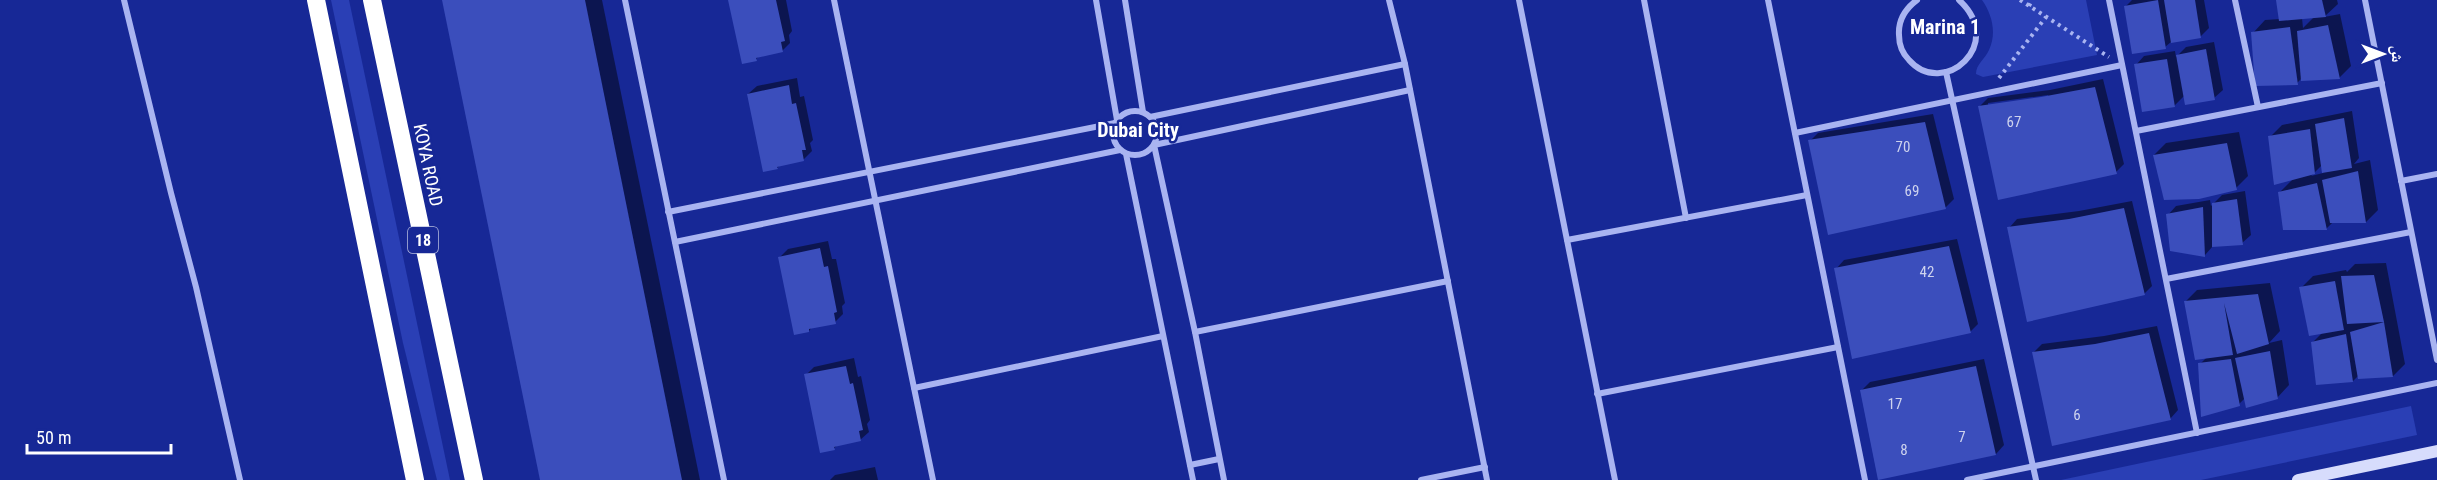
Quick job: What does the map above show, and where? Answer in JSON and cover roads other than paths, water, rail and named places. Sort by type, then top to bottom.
[{"type":"highway","points":[[316,0],[415,480]]},
{"type":"highway","name":"KOYA ROAD","points":[[372,0],[474,480]]},
{"type":"street","points":[[124,0],[196,287],[240,480]]},
{"type":"street","points":[[625,0],[724,480]]},
{"type":"street","points":[[834,0],[933,480]]},
{"type":"street","points":[[1096,0],[1116,122],[1113,137],[1123,152],[1193,480]]},
{"type":"street","points":[[1125,0],[1143,112]]},
{"type":"street","points":[[1389,0],[1405,64],[1487,480]]},
{"type":"street","points":[[1519,0],[1615,480]]},
{"type":"street","points":[[1644,0],[1686,218]]},
{"type":"street","points":[[1768,0],[1865,480]]},
{"type":"street","points":[[1917,0],[1909,5],[1902,16],[1898,28],[1899,41],[1903,52],[1911,62],[1921,70],[1934,73],[1946,72],[1958,67],[1968,58],[1974,47],[1977,34],[1975,21],[1959,0]]},
{"type":"street","points":[[2109,0],[2197,433]]},
{"type":"street","points":[[2235,0],[2258,107]]},
{"type":"street","points":[[2365,0],[2411,232],[2433,321],[2437,360]]},
{"type":"street","points":[[1150,117],[1405,64]]},
{"type":"street","points":[[1795,133],[2122,65]]},
{"type":"street","points":[[1946,72],[2036,480]]},
{"type":"street","points":[[2136,131],[2382,83]]},
{"type":"street","points":[[675,242],[1123,152],[1132,156],[1144,154],[1154,145],[1410,90]]},
{"type":"street","points":[[668,212],[1116,122],[1131,111],[1143,112],[1150,117],[1156,127],[1154,145],[1195,332],[1224,480]]},
{"type":"street","points":[[2402,182],[2437,174]]},
{"type":"street","points":[[1567,240],[1808,195]]},
{"type":"street","points":[[2166,279],[2411,232]]},
{"type":"street","points":[[1195,332],[1448,281]]},
{"type":"street","points":[[914,388],[1163,336]]},
{"type":"street","points":[[1598,394],[1838,347]]},
{"type":"street","points":[[1967,480],[2437,383]]},
{"type":"street","points":[[2298,480],[2437,451]]},
{"type":"street","points":[[1190,465],[1220,459]]},
{"type":"street","points":[[1421,480],[1485,467]]},
{"type":"district","name":"Marina 1","points":[[1945,27]]},
{"type":"district","name":"Dubai City","points":[[1138,130]]}]
